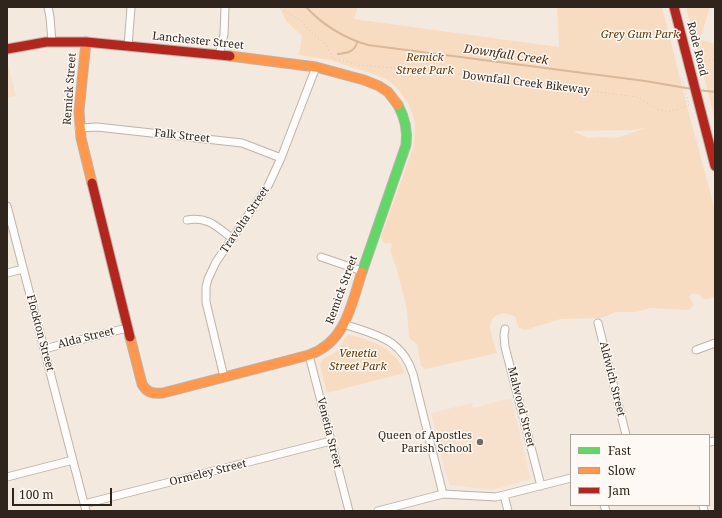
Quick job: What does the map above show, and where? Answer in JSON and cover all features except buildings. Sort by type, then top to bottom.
[{"type":"street","points":[[48,7],[52,42]]},
{"type":"street","points":[[128,47],[131,7]]},
{"type":"street","points":[[219,55],[224,34],[225,7]]},
{"type":"street","name":"Rode Road","points":[[674,7],[715,166]]},
{"type":"street","name":"Lanchester Street","points":[[7,49],[31,44],[52,42],[86,42],[219,55],[316,67],[364,80],[383,88]]},
{"type":"street","name":"Remick Street","points":[[86,42],[79,128],[141,384],[146,395],[157,394],[309,355],[322,350],[331,344],[344,324],[403,154],[407,137],[403,114],[394,99],[383,88]]},
{"type":"street","name":"Travolta Street","points":[[224,377],[208,311],[206,296],[208,279],[211,271],[262,197],[275,173],[316,67]]},
{"type":"street","name":"Falk Street","points":[[79,128],[97,128],[242,143],[281,158]]},
{"type":"street","name":"Flockton Street","points":[[7,206],[85,508]]},
{"type":"street","points":[[187,220],[199,218],[206,220],[233,238]]},
{"type":"street","points":[[321,257],[362,271]]},
{"type":"street","points":[[7,273],[23,269]]},
{"type":"street","name":"Aldwich Street","points":[[598,323],[626,434]]},
{"type":"street","points":[[344,324],[387,339],[405,356],[413,374],[443,494]]},
{"type":"street","name":"Alda Street","points":[[44,349],[128,328]]},
{"type":"street","name":"Malwood Street","points":[[505,328],[505,347],[541,486]]},
{"type":"street","points":[[696,350],[715,343]]},
{"type":"street","name":"Venetia Street","points":[[309,355],[349,511]]},
{"type":"street","name":"Ormeley Street","points":[[85,508],[331,441]]},
{"type":"street","points":[[7,478],[73,460]]},
{"type":"street","points":[[378,511],[443,494],[490,498],[570,478]]},
{"type":"street","points":[[504,495],[508,511]]},
{"type":"path","name":"Downfall Creek Bikeway","points":[[282,7],[285,11],[302,22],[311,32],[326,44],[335,59],[359,65],[442,72],[637,97],[650,106],[666,111],[689,105],[682,78]]},
{"type":"path","points":[[697,63],[715,59]]},
{"type":"shaded area","points":[[7,60],[16,96],[7,98]]},
{"type":"shaded area","name":"Queen of Apostles Parish School","points":[[511,398],[530,479],[493,490],[450,485],[445,471],[431,413],[472,403],[473,408]]},
{"type":"green space","points":[[279,7],[358,7],[354,19],[559,47],[557,7],[662,7],[715,210],[715,296],[709,299],[703,299],[700,295],[693,293],[689,296],[694,305],[689,310],[651,308],[636,312],[616,312],[601,318],[561,319],[525,330],[519,328],[515,317],[503,313],[492,319],[490,328],[497,353],[426,369],[421,366],[417,344],[409,338],[407,310],[397,270],[390,250],[392,246],[391,243],[384,243],[381,237],[414,145],[415,122],[408,103],[397,88],[389,81],[376,75],[330,60],[299,55],[302,36],[287,22]],"holes":[[[646,128],[617,138],[588,138],[573,131],[633,130]]]},
{"type":"green space","points":[[686,7],[710,7],[700,39],[715,44],[715,120]]},
{"type":"green space","name":"Venetia Street Park","points":[[349,335],[374,342],[385,348],[399,361],[405,373],[327,393],[320,366],[321,362],[324,358],[337,351],[345,338]]},
{"type":"waterway","name":"Downfall Creek","points":[[306,7],[319,20],[342,35],[368,45],[645,81],[692,89]]},
{"type":"waterway","points":[[338,54],[350,52],[357,43]]},
{"type":"waterway","name":"Downfall Creek","points":[[698,90],[715,92]]},
{"type":"traffic: fast","points":[[362,272],[406,145],[407,135],[398,105]]},
{"type":"traffic: slow","points":[[86,42],[79,111],[81,138],[92,183]]},
{"type":"traffic: slow","points":[[230,56],[316,67],[364,80],[379,86],[388,92],[398,105]]},
{"type":"traffic: slow","points":[[130,337],[142,384],[148,391],[156,393],[163,393],[309,355],[321,349],[339,332],[350,309],[362,272]]},
{"type":"traffic: jam","points":[[674,7],[715,166]]},
{"type":"traffic: jam","points":[[7,49],[46,42],[86,42],[230,56]]},
{"type":"traffic: jam","points":[[92,183],[130,337]]},
{"type":"place","name":"Queen of Apostles Parish School","points":[[480,442]]},
{"type":"park label","name":"Grey Gum Park","points":[[640,35]]},
{"type":"park label","name":"Remick Street Park","points":[[425,64]]}]
